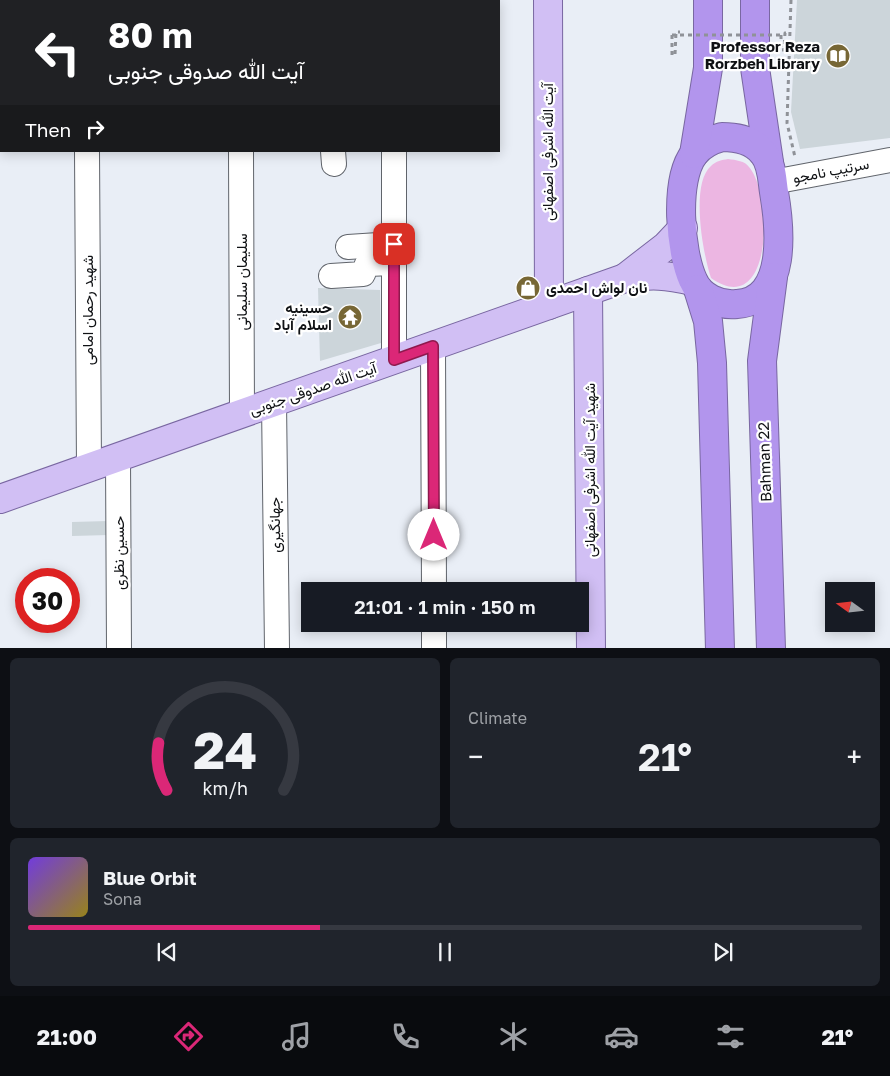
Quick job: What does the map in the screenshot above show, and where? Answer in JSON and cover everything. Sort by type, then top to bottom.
[{"type":"highway","points":[[694,154],[708,68],[708,0]]},
{"type":"highway","points":[[696,285],[706,296],[716,302],[739,304],[750,301],[760,295],[774,277],[778,253],[779,228],[755,68],[755,0]]},
{"type":"highway","points":[[720,648],[712,363],[708,320],[683,240],[683,188],[688,164],[694,154],[711,140],[722,137],[745,139],[755,145],[763,153],[771,172]]},
{"type":"highway","name":"Bahman 22","points":[[771,648],[762,361],[774,277]]},
{"type":"main road","name":"آیت الله اشرفی اصفهانی","points":[[548,0],[549,305]]},
{"type":"main road","points":[[625,278],[666,246],[683,228]]},
{"type":"main road","points":[[625,278],[652,274],[665,275],[696,285]]},
{"type":"main road","name":"آیت الله صدوقی جنوبی","points":[[0,499],[625,278]]},
{"type":"main road","name":"شهید آیت الله اشرفی اصفهانی","points":[[588,291],[591,648]]},
{"type":"street","name":"شهید رحمان امامی","points":[[87,152],[88,468]]},
{"type":"street","name":"سلیمان سلیمانی","points":[[241,152],[242,414]]},
{"type":"street","points":[[394,152],[394,360]]},
{"type":"street","name":"سرتیپ نامجو","points":[[771,172],[890,160]]},
{"type":"street","points":[[348,247],[394,254]]},
{"type":"street","points":[[331,276],[363,274],[366,264],[394,254]]},
{"type":"street","points":[[433,346],[434,582]]},
{"type":"street","name":"جهانگیری","points":[[274,402],[276,648]]},
{"type":"street","name":"حسین نظری","points":[[118,458],[119,648]]},
{"type":"street","points":[[434,632],[434,648]]},
{"type":"path","points":[[791,0],[787,123],[796,157]]},
{"type":"path","points":[[680,32],[676,32],[675,55],[672,55],[672,35],[781,35],[781,50],[784,50],[785,33],[789,33]]},
{"type":"shaded area","points":[[728,159],[740,161],[749,167],[757,182],[762,203],[764,226],[762,250],[756,269],[746,283],[731,287],[711,278],[700,220],[701,188],[705,175],[713,164]]},
{"type":"building","name":"Professor Reza Rorzbeh Library","points":[[797,0],[890,0],[890,138],[800,149],[791,112]]},
{"type":"building","name":"حسینیه اسلام آباد","points":[[318,288],[380,290],[381,343],[320,361]]},
{"type":"building","points":[[108,521],[109,535],[72,536],[72,522]]},
{"type":"place","name":"Professor Reza Rorzbeh Library","points":[[838,56]]},
{"type":"place","name":"نان لواش احمدی","points":[[528,288]]},
{"type":"place","name":"حسینیه اسلام آباد","points":[[350,317]]},
{"type":"route","points":[[394,244],[394,360],[433,346],[434,535]]}]
